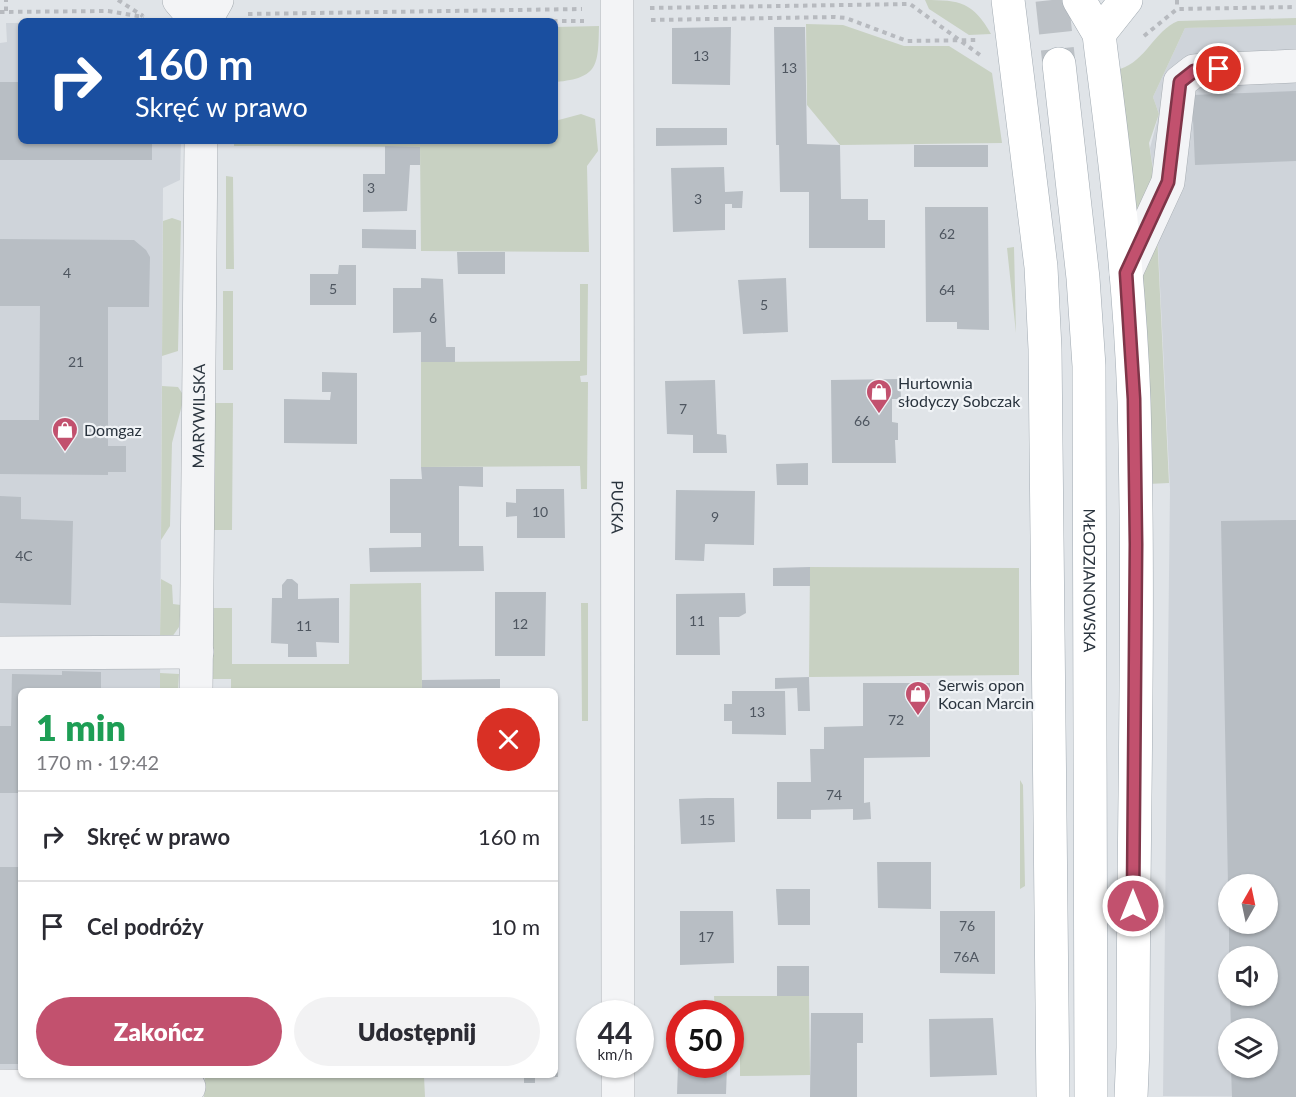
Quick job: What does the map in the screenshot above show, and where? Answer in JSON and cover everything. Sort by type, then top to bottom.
[{"type":"main road","points":[[1008,0],[1041,267],[1045,349],[1051,1091]]},
{"type":"main road","points":[[1079,0],[1099,34],[1126,273],[1134,399],[1136,544],[1131,1097]]},
{"type":"main road","points":[[1099,34],[1126,0]]},
{"type":"main road","name":"MŁODZIANOWSKA","points":[[1059,64],[1082,267],[1089,366],[1091,1097]]},
{"type":"street","points":[[179,0],[194,18]]},
{"type":"street","points":[[210,18],[230,7]]},
{"type":"street","name":"PUCKA","points":[[617,10],[618,1000]]},
{"type":"street","points":[[1126,273],[1168,182],[1178,90],[1186,76],[1194,71],[1296,66]]},
{"type":"street","name":"MARYWILSKA","points":[[196,688],[201,144]]},
{"type":"street","points":[[0,653],[197,652]]},
{"type":"street","points":[[618,1078],[618,1097]]},
{"type":"street","points":[[0,1086],[189,1086]]},
{"type":"path","points":[[6,0],[6,11]]},
{"type":"path","points":[[0,12],[108,11],[144,17],[118,0]]},
{"type":"path","points":[[1177,0],[1177,9],[1296,7]]},
{"type":"path","points":[[558,20],[617,10],[910,2],[958,40]]},
{"type":"path","points":[[230,7],[617,10],[835,17]]},
{"type":"shaded area","points":[[6,23],[18,23],[18,144],[181,144],[180,180],[163,188],[160,688],[18,688],[19,1078],[0,1097],[0,43],[7,42]]},
{"type":"shaded area","points":[[1296,24],[1296,1097],[1163,1096],[1170,489],[1155,184],[1150,148],[1159,114],[1153,97],[1185,28]]},
{"type":"green space","points":[[925,0],[957,2],[964,5],[978,15],[991,34],[969,35],[929,9]]},
{"type":"green space","points":[[1296,18],[1296,25],[1185,28],[1153,97],[1159,114],[1149,143],[1155,184],[1137,213],[1120,69],[1137,60],[1162,32],[1178,21]]},
{"type":"green space","points":[[806,24],[843,25],[904,46],[949,46],[992,73],[1002,143],[840,145],[807,105]]},
{"type":"green space","points":[[599,26],[596,60],[588,73],[581,77],[558,82],[558,27]]},
{"type":"green space","points":[[581,114],[595,119],[598,151],[587,166],[589,252],[421,251],[420,147],[234,146],[234,144],[558,144],[558,120]]},
{"type":"green space","points":[[226,176],[233,177],[234,269],[226,269]]},
{"type":"green space","points":[[172,218],[181,221],[178,351],[162,356],[163,221]]},
{"type":"green space","points":[[1157,232],[1169,483],[1148,484],[1141,271]]},
{"type":"green space","points":[[1014,247],[1016,333],[1007,248]]},
{"type":"green space","points":[[580,284],[588,284],[587,375],[580,376],[581,382],[588,382],[587,489],[581,489],[580,466],[421,467],[421,362],[580,361]]},
{"type":"green space","points":[[223,291],[233,291],[233,370],[223,370]]},
{"type":"green space","points":[[162,386],[178,387],[182,393],[182,405],[172,443],[170,526],[161,540]]},
{"type":"green space","points":[[214,403],[233,403],[232,530],[214,530]]},
{"type":"green space","points":[[810,567],[1019,568],[1019,675],[809,677]]},
{"type":"green space","points":[[161,579],[172,585],[173,604],[181,605],[179,627],[172,637],[160,638]]},
{"type":"green space","points":[[421,583],[422,688],[231,688],[231,679],[210,679],[211,608],[232,608],[232,664],[349,664],[350,584]]},
{"type":"green space","points":[[581,603],[588,603],[588,721],[582,721]]},
{"type":"green space","points":[[160,673],[179,674],[178,688],[160,688]]},
{"type":"green space","points":[[1020,780],[1023,785],[1025,886],[1020,889]]},
{"type":"green space","points":[[714,996],[809,996],[810,1075],[744,1076],[744,1000],[714,1000]]},
{"type":"green space","points":[[205,1078],[424,1078],[425,1097],[204,1097]]},
{"type":"building","points":[[731,27],[730,85],[672,84],[672,28]]},
{"type":"building","points":[[774,27],[805,27],[807,144],[840,145],[841,199],[868,199],[868,220],[885,220],[885,248],[809,248],[809,192],[780,192],[779,145],[776,145]]},
{"type":"building","points":[[0,82],[18,82],[18,144],[152,144],[152,160],[0,160]]},
{"type":"building","points":[[1296,91],[1296,161],[1195,165],[1192,95]]},
{"type":"building","points":[[656,128],[727,128],[727,145],[656,146]]},
{"type":"building","points":[[914,145],[988,145],[988,167],[914,167]]},
{"type":"building","points":[[385,146],[420,147],[420,165],[410,165],[407,211],[363,212],[363,174],[385,174]]},
{"type":"building","points":[[724,167],[725,192],[743,191],[742,208],[732,208],[732,204],[725,204],[725,230],[673,232],[671,168]]},
{"type":"building","points":[[925,207],[988,207],[989,330],[957,329],[957,322],[926,322]]},
{"type":"building","points":[[362,229],[416,230],[416,249],[362,248]]},
{"type":"building","points":[[0,239],[134,240],[146,250],[150,257],[149,307],[108,307],[108,446],[126,446],[126,472],[108,472],[108,475],[0,474],[0,420],[39,420],[40,306],[0,306]]},
{"type":"building","points":[[457,252],[505,252],[505,274],[458,274]]},
{"type":"building","points":[[339,265],[356,265],[356,305],[310,305],[310,274],[338,274]]},
{"type":"building","points":[[421,278],[443,279],[446,347],[455,347],[455,362],[421,362],[421,332],[393,333],[393,288],[421,288]]},
{"type":"building","points":[[786,278],[788,332],[743,334],[738,280]]},
{"type":"building","points":[[322,372],[357,373],[357,444],[284,443],[284,399],[330,400],[331,392],[322,392]]},
{"type":"building","points":[[900,379],[901,399],[892,399],[892,422],[898,423],[898,440],[895,440],[896,463],[832,463],[831,380]]},
{"type":"building","points":[[715,380],[717,434],[726,435],[727,453],[693,453],[693,435],[667,434],[665,381]]},
{"type":"building","points":[[808,463],[808,485],[777,485],[776,464]]},
{"type":"building","points":[[421,467],[483,467],[483,487],[459,486],[459,546],[483,546],[484,571],[370,572],[369,548],[421,547],[421,533],[390,533],[390,479],[422,479]]},
{"type":"building","points":[[516,489],[564,489],[565,538],[517,538],[517,516],[506,517],[506,502],[516,503]]},
{"type":"building","points":[[676,490],[755,491],[754,545],[705,544],[704,561],[675,560]]},
{"type":"building","points":[[0,496],[21,497],[21,519],[73,521],[71,605],[0,603]]},
{"type":"building","points":[[1296,520],[1296,1097],[1232,1097],[1231,1078],[1278,1078],[1278,1018],[1231,1018],[1230,1006],[1278,1006],[1278,946],[1229,946],[1229,934],[1278,934],[1278,874],[1228,874],[1221,521]]},
{"type":"building","points":[[810,567],[810,586],[773,586],[773,568]]},
{"type":"building","points":[[287,579],[292,579],[298,584],[298,599],[339,598],[339,643],[316,642],[317,657],[288,657],[288,644],[271,643],[272,598],[282,598],[282,585]]},
{"type":"building","points":[[495,592],[546,592],[545,656],[495,656]]},
{"type":"building","points":[[745,593],[746,613],[739,617],[719,617],[720,655],[676,655],[676,594]]},
{"type":"building","points":[[62,671],[101,672],[101,688],[18,688],[18,793],[0,793],[0,726],[11,726],[12,674],[62,675]]},
{"type":"building","points":[[809,677],[810,711],[798,711],[797,688],[775,689],[775,678]]},
{"type":"building","points":[[500,679],[500,688],[422,688],[422,680]]},
{"type":"building","points":[[863,683],[930,683],[930,757],[864,758],[864,803],[870,802],[871,819],[853,820],[853,809],[811,810],[811,819],[777,819],[777,782],[811,782],[810,749],[824,749],[824,727],[863,726]]},
{"type":"building","points":[[732,691],[785,691],[786,735],[732,734],[732,721],[724,721],[724,704],[732,704]]},
{"type":"building","points":[[734,798],[735,842],[681,844],[679,799]]},
{"type":"building","points":[[877,862],[931,862],[931,909],[878,908]]},
{"type":"building","points":[[0,867],[18,867],[18,1064],[0,1064]]},
{"type":"building","points":[[776,889],[810,889],[810,925],[778,925]]},
{"type":"building","points":[[680,911],[733,911],[734,963],[680,965]]},
{"type":"building","points":[[940,911],[995,911],[995,974],[940,973]]},
{"type":"building","points":[[777,966],[809,966],[809,996],[777,996]]},
{"type":"building","points":[[811,1013],[863,1013],[863,1043],[857,1043],[857,1097],[810,1097]]},
{"type":"building","points":[[993,1018],[997,1075],[930,1077],[929,1019]]},
{"type":"building","points":[[524,1078],[535,1078],[535,1083],[524,1083]]},
{"type":"building","points":[[678,1078],[727,1078],[726,1094],[677,1094]]},
{"type":"tunnel","points":[[1052,0],[1059,64]]},
{"type":"place","name":"Hurtownia słodyczy Sobczak","points":[[879,415]]},
{"type":"place","name":"Domgaz","points":[[65,453]]},
{"type":"place","name":"Serwis opon Kocan Marcin","points":[[918,717]]},
{"type":"route","points":[[1133,906],[1136,544],[1134,399],[1126,273],[1168,182],[1180,82],[1194,71],[1219,69]]}]
